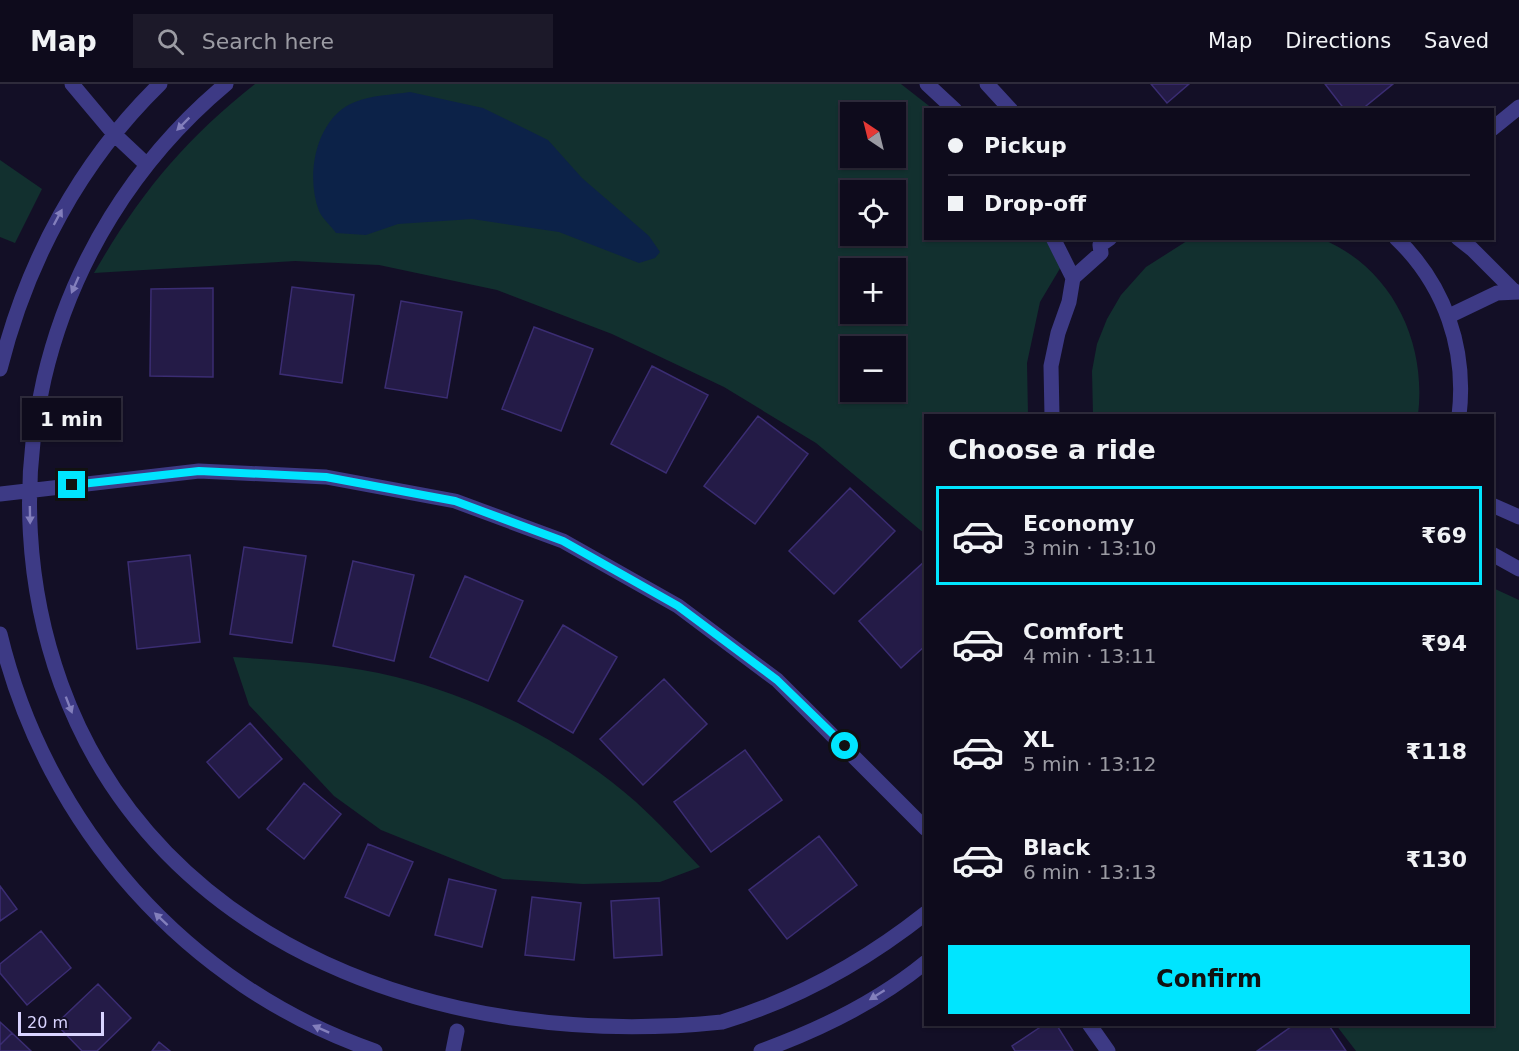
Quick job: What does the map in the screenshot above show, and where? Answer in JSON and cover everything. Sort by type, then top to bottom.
[{"type":"street","points":[[72,84],[114,134],[147,165]]},
{"type":"street","points":[[0,369],[24,289],[44,245],[82,178],[114,134],[160,84]]},
{"type":"street","points":[[226,84],[177,130],[147,165],[103,229],[66,306],[51,350],[32,443],[29,489],[34,569],[43,626],[71,712],[92,755],[116,796],[174,870],[207,904],[253,940]]},
{"type":"street","points":[[927,84],[953,108]]},
{"type":"street","points":[[987,84],[1009,108]]},
{"type":"street","points":[[1494,127],[1519,107]]},
{"type":"street","points":[[1052,414],[1051,366],[1073,279],[1054,240]]},
{"type":"street","points":[[1399,240],[1419,263],[1436,289],[1449,316],[1457,343],[1461,371],[1459,414]]},
{"type":"street","points":[[1461,240],[1517,292]]},
{"type":"street","points":[[1073,279],[1101,253],[1103,241]]},
{"type":"street","points":[[1449,316],[1497,293],[1517,292]]},
{"type":"street","points":[[0,494],[199,471],[326,477],[455,501],[563,541],[678,606],[777,680],[924,827]]},
{"type":"street","points":[[1494,506],[1519,518]]},
{"type":"street","points":[[1494,555],[1519,569]]},
{"type":"street","points":[[0,634],[21,705],[40,751],[89,835],[119,874],[188,944],[226,974],[310,1025],[375,1051]]},
{"type":"street","points":[[615,1042],[668,1035],[720,1023],[770,1006],[856,963],[924,914]]},
{"type":"street","points":[[760,1051],[833,1021],[877,996],[924,964]]},
{"type":"street","points":[[1090,1026],[1108,1051]]},
{"type":"street","points":[[453,1051],[457,1031]]},
{"type":"green space","points":[[255,84],[901,84],[932,108],[924,108],[924,240],[1049,240],[1065,260],[1040,302],[1027,363],[1028,414],[924,414],[924,533],[816,443],[724,387],[612,334],[497,290],[379,265],[295,261],[94,273],[128,218],[206,126]]},
{"type":"green space","points":[[0,160],[42,189],[15,243],[0,237]]},
{"type":"green space","points":[[1188,240],[1324,240],[1347,252],[1368,268],[1386,288],[1400,310],[1417,361],[1418,414],[1093,414],[1092,371],[1097,344],[1107,319],[1121,295],[1146,267]]},
{"type":"green space","points":[[1494,588],[1519,600],[1519,1051],[1356,1051],[1337,1026],[1494,1026]]},
{"type":"green space","points":[[233,657],[356,669],[396,677],[491,710],[554,743],[611,781],[636,802],[700,867],[660,882],[583,884],[503,879],[381,830],[334,796],[249,705]]},
{"type":"water","points":[[410,92],[483,108],[548,140],[582,178],[649,236],[660,252],[655,258],[639,263],[559,232],[472,219],[398,224],[366,235],[336,233],[320,214],[315,197],[314,165],[323,134],[331,120],[355,102]]},
{"type":"building","points":[[1151,84],[1189,84],[1167,103]]},
{"type":"building","points":[[1325,84],[1393,84],[1363,108],[1343,108]]},
{"type":"building","points":[[292,287],[354,295],[342,383],[280,374]]},
{"type":"building","points":[[213,288],[213,377],[150,376],[151,289]]},
{"type":"building","points":[[401,301],[462,312],[447,398],[385,388]]},
{"type":"building","points":[[534,327],[593,349],[561,431],[502,409]]},
{"type":"building","points":[[652,366],[708,395],[666,473],[611,444]]},
{"type":"building","points":[[758,416],[808,454],[755,524],[704,486]]},
{"type":"building","points":[[850,488],[895,531],[834,594],[789,551]]},
{"type":"building","points":[[244,547],[306,556],[292,643],[230,634]]},
{"type":"building","points":[[190,555],[200,642],[137,649],[128,562]]},
{"type":"building","points":[[353,561],[414,575],[394,661],[333,646]]},
{"type":"building","points":[[924,562],[924,647],[901,668],[859,621]]},
{"type":"building","points":[[465,576],[523,601],[488,681],[430,657]]},
{"type":"building","points":[[563,625],[617,657],[573,733],[518,701]]},
{"type":"building","points":[[664,679],[707,724],[643,785],[600,739]]},
{"type":"building","points":[[250,723],[282,759],[239,798],[207,762]]},
{"type":"building","points":[[745,750],[782,800],[711,852],[674,802]]},
{"type":"building","points":[[304,783],[341,814],[304,859],[267,829]]},
{"type":"building","points":[[819,836],[857,885],[787,939],[749,890]]},
{"type":"building","points":[[368,844],[413,862],[389,916],[345,897]]},
{"type":"building","points":[[449,879],[496,890],[482,947],[435,935]]},
{"type":"building","points":[[0,886],[17,909],[0,921]]},
{"type":"building","points":[[532,897],[581,903],[574,960],[525,955]]},
{"type":"building","points":[[659,898],[662,955],[614,958],[611,901]]},
{"type":"building","points":[[41,931],[71,968],[27,1005],[0,973],[0,964]]},
{"type":"building","points":[[98,984],[131,1018],[97,1051],[82,1051],[56,1024]]},
{"type":"building","points":[[0,1022],[12,1033],[0,1045]]},
{"type":"building","points":[[1042,1026],[1057,1026],[1073,1051],[1015,1051],[1012,1046]]},
{"type":"building","points":[[1292,1026],[1329,1026],[1346,1051],[1257,1051]]},
{"type":"building","points":[[12,1033],[31,1051],[0,1051],[0,1045]]},
{"type":"building","points":[[159,1042],[170,1051],[152,1051]]},
{"type":"route","points":[[72,485],[199,471],[326,477],[455,501],[563,541],[678,606],[777,680],[845,746]]}]
